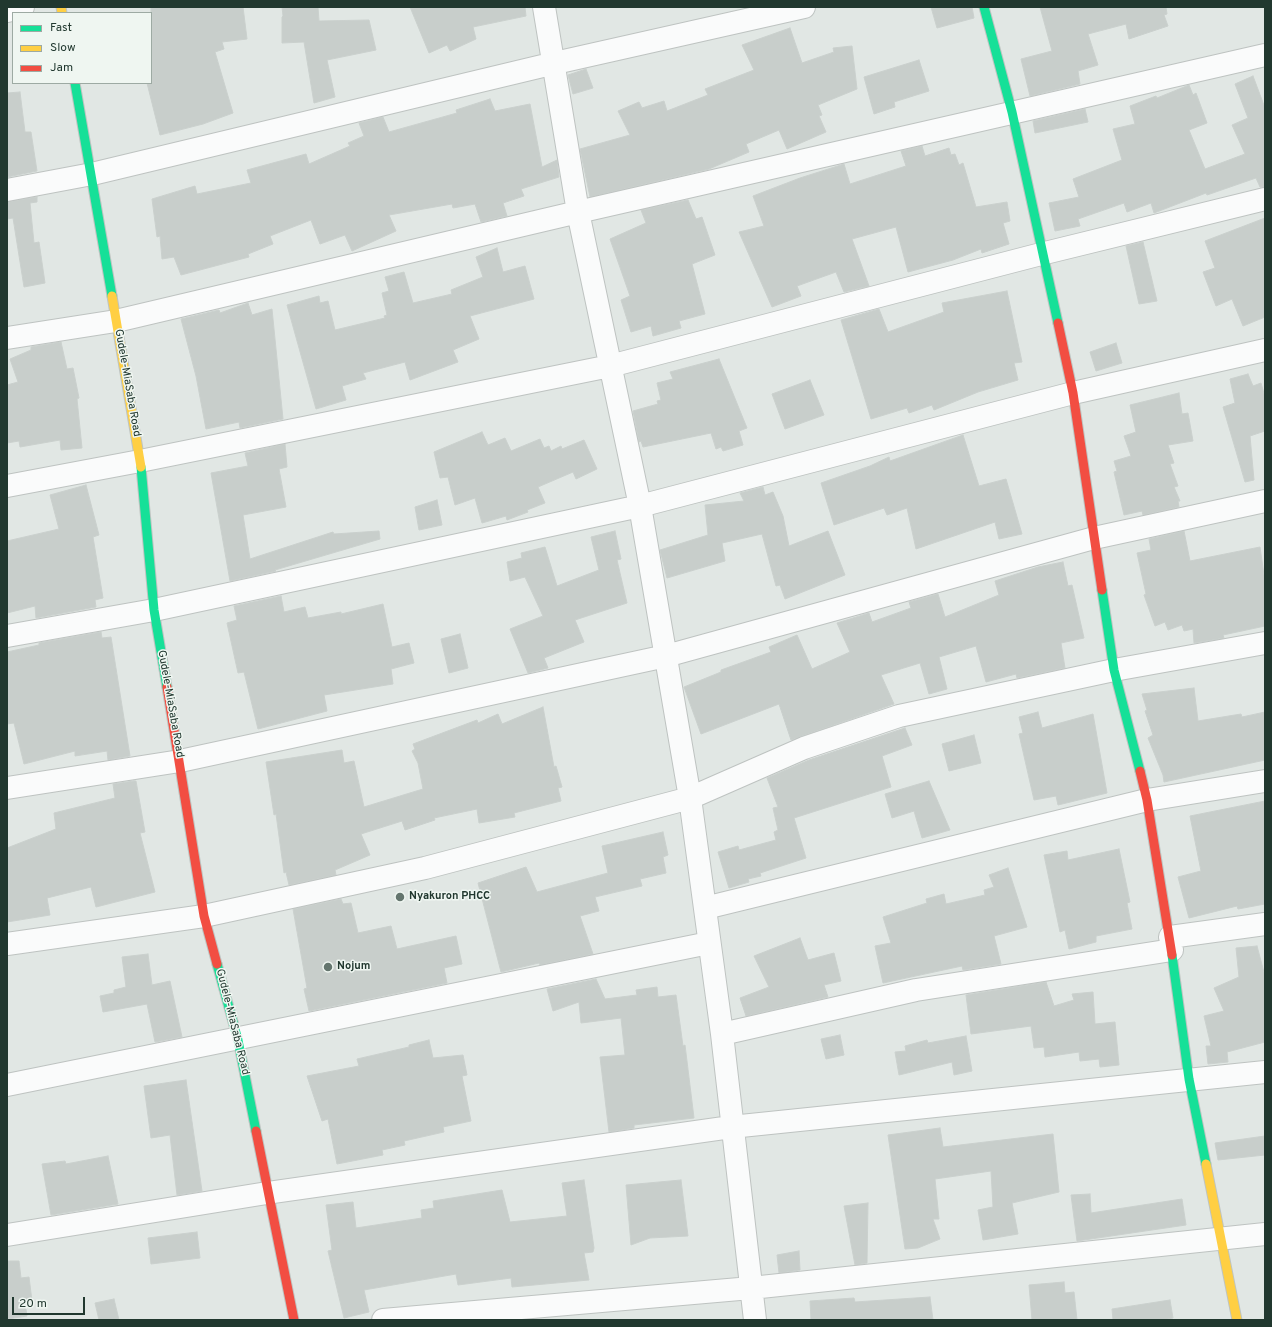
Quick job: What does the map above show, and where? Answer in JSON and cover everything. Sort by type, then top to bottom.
[{"type":"street","points":[[7,11],[24,7]]},
{"type":"street","points":[[544,7],[555,64],[578,212],[640,506],[690,798],[705,908],[708,943],[722,1034],[731,1127],[755,1320]]},
{"type":"street","points":[[7,190],[92,174],[555,64],[804,7]]},
{"type":"street","points":[[984,7],[1012,112],[1041,254],[1072,393],[1114,670],[1147,800],[1171,944],[1189,1079],[1237,1320]]},
{"type":"street","points":[[7,338],[116,321],[578,212],[1265,55]]},
{"type":"street","name":"Gudele-MiaSaba Road","points":[[75,84],[92,174],[140,461],[154,610],[180,761],[204,916],[238,1040],[267,1193],[294,1320]]},
{"type":"street","points":[[7,486],[140,461],[610,366],[1041,254],[1265,199]]},
{"type":"street","points":[[7,636],[154,610],[640,506],[1072,393],[1265,350]]},
{"type":"street","points":[[7,788],[180,761],[666,656],[1094,538],[1265,501]]},
{"type":"street","points":[[7,944],[204,916],[425,868],[690,798],[804,748],[899,716],[1114,670],[1265,643]]},
{"type":"street","points":[[705,908],[1147,800],[1265,781]]},
{"type":"street","points":[[722,1034],[916,990],[1171,944],[1265,924]]},
{"type":"street","points":[[7,1085],[238,1040],[708,943]]},
{"type":"street","points":[[7,1235],[267,1193],[731,1127],[1265,1072]]},
{"type":"street","points":[[383,1320],[751,1288],[1265,1234]]},
{"type":"building","points":[[151,7],[243,7],[247,39],[222,42],[224,49],[215,52],[233,113],[203,124],[160,135],[147,84],[152,84]]},
{"type":"building","points":[[282,7],[318,7],[319,21],[369,20],[376,50],[327,60],[335,97],[314,103],[304,42],[282,43]]},
{"type":"building","points":[[410,7],[525,7],[526,16],[473,27],[476,39],[450,51],[447,45],[429,53]]},
{"type":"building","points":[[931,7],[972,7],[974,18],[937,28]]},
{"type":"building","points":[[1040,7],[1166,7],[1167,14],[1164,15],[1168,26],[1129,39],[1126,24],[1088,34],[1098,65],[1078,71],[1080,84],[1030,96],[1021,59],[1052,51]]},
{"type":"building","points":[[790,28],[802,63],[834,52],[833,48],[852,46],[857,89],[818,105],[822,115],[819,116],[826,132],[787,149],[779,130],[746,144],[749,152],[709,169],[590,197],[580,149],[630,135],[618,111],[639,102],[642,108],[664,101],[667,111],[708,95],[705,89],[754,70],[742,45]]},
{"type":"building","points":[[919,60],[929,91],[894,102],[895,107],[874,114],[864,77]]},
{"type":"building","points":[[586,69],[593,88],[573,94],[568,75]]},
{"type":"building","points":[[1253,76],[1265,108],[1265,187],[1260,187],[1256,178],[1207,195],[1206,193],[1154,213],[1151,203],[1127,212],[1124,203],[1078,219],[1080,226],[1055,231],[1049,203],[1079,197],[1073,179],[1122,160],[1113,129],[1135,124],[1130,106],[1156,96],[1157,98],[1189,85],[1193,95],[1196,93],[1207,123],[1189,130],[1205,169],[1245,154],[1232,125],[1248,118],[1235,84]]},
{"type":"building","points":[[20,92],[25,132],[31,132],[37,171],[7,177],[7,93]]},
{"type":"building","points":[[490,99],[495,111],[530,104],[542,167],[557,160],[559,177],[521,189],[524,196],[503,203],[507,216],[481,222],[475,204],[453,208],[452,204],[389,215],[396,231],[352,251],[345,235],[320,244],[311,220],[270,236],[273,244],[248,254],[249,257],[181,275],[174,257],[162,259],[160,236],[157,237],[152,199],[195,186],[197,194],[251,183],[247,170],[306,154],[309,164],[350,146],[348,143],[364,136],[359,123],[383,117],[389,132],[457,113],[456,110]]},
{"type":"building","points":[[1085,109],[1088,122],[1035,133],[1033,121]]},
{"type":"building","points":[[922,146],[925,156],[949,148],[951,155],[955,154],[959,165],[963,163],[976,207],[1007,202],[1010,221],[1003,223],[1009,244],[982,253],[981,249],[953,260],[908,272],[896,227],[852,239],[869,286],[844,292],[836,272],[797,286],[801,296],[772,307],[739,232],[764,226],[753,196],[800,178],[844,164],[850,184],[906,166],[901,151]]},
{"type":"building","points":[[37,197],[37,202],[30,203],[34,243],[39,242],[45,283],[24,287],[13,218],[7,219],[7,202]]},
{"type":"building","points":[[688,200],[696,219],[702,217],[715,255],[692,264],[705,314],[679,321],[681,328],[653,336],[651,326],[631,332],[621,300],[630,296],[610,239],[646,223],[641,210]]},
{"type":"building","points":[[1265,218],[1265,317],[1243,326],[1232,299],[1216,306],[1203,272],[1215,268],[1205,241]]},
{"type":"building","points":[[1143,242],[1157,301],[1139,304],[1126,246]]},
{"type":"building","points":[[497,248],[503,272],[525,266],[534,299],[470,316],[479,339],[453,350],[458,362],[410,380],[405,362],[363,373],[366,379],[342,386],[346,400],[316,409],[287,305],[319,296],[320,303],[328,301],[335,330],[385,318],[384,316],[387,315],[382,293],[389,291],[385,277],[404,272],[413,303],[452,294],[451,290],[483,277],[476,257]]},
{"type":"building","points":[[1007,291],[1022,362],[1014,363],[1018,380],[978,392],[934,410],[932,405],[909,413],[907,408],[871,419],[841,320],[879,309],[888,332],[944,312],[942,303]]},
{"type":"building","points":[[248,303],[252,315],[272,309],[283,419],[240,428],[239,422],[206,429],[196,376],[181,319],[219,310],[220,313]]},
{"type":"building","points":[[61,342],[67,369],[73,368],[79,398],[77,399],[82,448],[61,450],[60,440],[20,447],[19,441],[7,443],[7,385],[18,382],[10,359],[31,350],[31,347]]},
{"type":"building","points":[[1116,343],[1122,363],[1096,371],[1090,352]]},
{"type":"building","points":[[719,359],[747,428],[739,431],[743,445],[723,451],[721,447],[716,449],[711,433],[643,447],[641,441],[639,442],[633,411],[658,404],[657,401],[661,400],[657,383],[673,379],[670,372]]},
{"type":"building","points":[[1248,374],[1253,386],[1261,383],[1265,397],[1265,431],[1250,436],[1254,480],[1245,482],[1223,407],[1235,403],[1230,379]]},
{"type":"building","points":[[810,380],[824,415],[785,429],[772,394]]},
{"type":"building","points":[[1179,393],[1182,414],[1188,413],[1193,441],[1168,445],[1174,463],[1170,464],[1178,486],[1174,487],[1180,501],[1178,501],[1179,507],[1143,515],[1142,511],[1124,515],[1114,472],[1117,471],[1114,461],[1131,456],[1124,436],[1136,432],[1130,405]]},
{"type":"building","points":[[482,432],[488,445],[505,438],[511,451],[540,439],[544,448],[549,446],[551,451],[561,446],[562,449],[584,440],[597,469],[576,479],[573,472],[538,487],[545,503],[527,510],[528,512],[507,520],[506,516],[482,523],[475,498],[455,505],[448,477],[440,478],[434,452]]},
{"type":"building","points":[[963,435],[979,486],[1006,479],[1022,534],[999,539],[995,522],[916,549],[907,508],[887,515],[884,508],[834,525],[821,483],[870,466],[889,457],[890,461]]},
{"type":"building","points":[[285,444],[287,467],[279,469],[286,507],[243,515],[250,559],[333,532],[334,534],[379,531],[380,539],[275,570],[276,571],[230,581],[211,473],[248,466],[245,453]]},
{"type":"building","points":[[86,485],[99,535],[93,537],[103,598],[95,600],[96,607],[36,618],[35,606],[7,613],[7,541],[59,529],[50,495]]},
{"type":"building","points":[[763,487],[765,495],[773,492],[783,516],[789,546],[828,531],[845,575],[785,599],[780,585],[776,586],[762,534],[722,543],[725,561],[667,578],[660,550],[708,535],[705,505],[744,501],[740,493]]},
{"type":"building","points":[[437,500],[442,525],[419,530],[415,507]]},
{"type":"building","points":[[615,531],[621,559],[617,560],[627,603],[575,620],[584,642],[544,658],[548,668],[528,673],[510,629],[543,616],[525,577],[510,581],[507,562],[522,558],[521,553],[545,547],[557,586],[599,570],[591,537]]},
{"type":"building","points":[[1184,531],[1190,561],[1260,547],[1265,582],[1265,626],[1223,635],[1224,638],[1194,643],[1193,629],[1184,631],[1182,625],[1168,630],[1165,622],[1155,626],[1144,595],[1146,594],[1137,553],[1151,550],[1149,539]]},
{"type":"building","points":[[1063,562],[1068,586],[1072,585],[1084,638],[1061,643],[1065,668],[1017,678],[1016,674],[986,682],[976,646],[939,657],[947,689],[929,694],[920,663],[881,675],[894,704],[791,740],[779,704],[701,734],[684,687],[721,672],[721,670],[771,652],[769,647],[797,635],[812,669],[850,652],[837,623],[869,613],[872,622],[911,608],[909,602],[938,594],[945,617],[999,595],[995,581],[1038,567]]},
{"type":"building","points":[[281,596],[284,612],[305,607],[308,618],[341,612],[341,614],[383,604],[392,647],[409,643],[414,663],[391,669],[393,684],[324,695],[327,711],[258,729],[244,672],[238,673],[227,623],[237,620],[234,606]]},
{"type":"building","points":[[101,632],[102,638],[111,637],[130,756],[108,760],[107,751],[75,756],[75,751],[24,764],[14,723],[7,724],[7,652],[39,645],[39,643]]},
{"type":"building","points":[[460,634],[468,668],[449,673],[441,639]]},
{"type":"building","points":[[1194,688],[1198,721],[1241,714],[1242,717],[1265,712],[1265,760],[1164,782],[1163,775],[1148,738],[1153,735],[1145,711],[1147,710],[1142,694]]},
{"type":"building","points":[[543,707],[554,767],[556,766],[562,787],[558,788],[561,801],[514,813],[515,817],[479,823],[477,809],[434,818],[435,820],[405,830],[402,821],[361,834],[370,855],[335,870],[336,875],[289,885],[286,872],[284,873],[276,814],[274,815],[266,762],[342,750],[344,763],[354,761],[364,807],[423,789],[418,763],[412,751],[415,749],[413,744],[477,720],[478,723],[498,714],[502,724]]},
{"type":"building","points":[[1038,712],[1042,728],[1093,714],[1107,793],[1058,805],[1056,796],[1034,800],[1019,734],[1023,733],[1019,717]]},
{"type":"building","points":[[905,728],[912,745],[882,756],[891,787],[794,818],[806,858],[760,873],[761,876],[748,879],[749,882],[729,888],[718,852],[738,846],[739,850],[776,840],[774,832],[778,830],[773,808],[778,807],[767,778],[809,760]]},
{"type":"building","points":[[974,735],[981,763],[949,771],[942,744]]},
{"type":"building","points":[[136,781],[145,832],[140,833],[155,892],[96,907],[91,887],[47,898],[50,915],[7,922],[7,848],[56,829],[54,813],[115,798],[113,784]]},
{"type":"building","points":[[929,781],[950,830],[922,838],[914,811],[892,818],[885,794]]},
{"type":"building","points":[[1265,801],[1265,904],[1238,909],[1237,906],[1189,918],[1178,877],[1201,871],[1190,816]]},
{"type":"building","points":[[663,832],[668,855],[663,857],[666,873],[640,879],[642,886],[595,897],[599,911],[580,916],[593,954],[540,965],[539,963],[501,972],[478,883],[526,867],[537,892],[608,873],[602,846]]},
{"type":"building","points":[[1119,849],[1130,902],[1127,903],[1132,929],[1096,936],[1096,942],[1069,949],[1065,930],[1060,932],[1044,855],[1067,851],[1068,860]]},
{"type":"building","points":[[1008,868],[1027,927],[994,936],[1001,964],[963,970],[962,966],[883,983],[875,946],[891,943],[883,917],[927,903],[926,899],[944,894],[946,904],[985,895],[984,890],[994,887],[989,875]]},
{"type":"building","points":[[341,899],[343,904],[351,903],[358,933],[391,926],[397,949],[456,936],[462,964],[444,968],[447,983],[309,1011],[304,989],[307,988],[293,909]]},
{"type":"building","points":[[800,938],[808,960],[834,953],[841,981],[824,985],[828,997],[746,1016],[740,998],[769,987],[754,956]]},
{"type":"building","points":[[1257,946],[1265,976],[1265,1042],[1227,1052],[1228,1062],[1208,1064],[1206,1046],[1211,1046],[1204,1016],[1224,1011],[1214,988],[1239,977],[1236,948]]},
{"type":"building","points":[[148,954],[152,985],[170,981],[182,1037],[155,1042],[147,1004],[103,1012],[100,996],[114,993],[114,990],[126,987],[122,957]]},
{"type":"building","points":[[596,979],[605,999],[637,995],[636,990],[657,987],[658,997],[676,995],[683,1046],[685,1045],[694,1118],[634,1125],[634,1128],[609,1132],[600,1057],[625,1055],[621,1018],[581,1023],[579,1002],[553,1011],[547,989]]},
{"type":"building","points":[[1046,982],[1054,1006],[1074,1000],[1072,994],[1093,992],[1095,1024],[1115,1022],[1119,1065],[1100,1067],[1099,1059],[1080,1061],[1079,1052],[1045,1057],[1044,1047],[1034,1048],[1031,1026],[971,1034],[966,995]]},
{"type":"building","points":[[840,1035],[844,1055],[826,1059],[821,1039]]},
{"type":"building","points":[[966,1036],[972,1071],[954,1075],[952,1062],[899,1075],[895,1052],[906,1051],[905,1046],[927,1040],[928,1043]]},
{"type":"building","points":[[429,1040],[433,1058],[463,1055],[467,1075],[462,1076],[471,1121],[443,1127],[444,1132],[404,1141],[405,1145],[382,1150],[383,1155],[337,1164],[328,1119],[322,1121],[307,1076],[359,1066],[357,1059],[409,1047],[409,1045]]},
{"type":"building","points":[[186,1080],[202,1191],[177,1195],[170,1135],[151,1138],[144,1086]]},
{"type":"building","points":[[940,1128],[943,1147],[1053,1134],[1059,1192],[1012,1203],[1018,1234],[983,1240],[978,1210],[993,1207],[991,1171],[935,1179],[939,1219],[933,1219],[940,1239],[918,1248],[905,1249],[888,1135]]},
{"type":"building","points":[[1265,1136],[1265,1155],[1218,1160],[1215,1143]]},
{"type":"building","points":[[108,1156],[118,1204],[51,1215],[42,1164],[65,1161],[66,1164]]},
{"type":"building","points":[[584,1180],[594,1248],[593,1252],[584,1253],[589,1280],[512,1287],[511,1278],[458,1285],[456,1274],[364,1290],[369,1312],[344,1318],[328,1251],[332,1250],[326,1205],[353,1202],[356,1228],[422,1218],[421,1210],[434,1208],[433,1201],[502,1190],[510,1222],[567,1216],[562,1183]]},
{"type":"building","points":[[681,1180],[688,1236],[650,1238],[631,1245],[626,1185]]},
{"type":"building","points":[[1090,1194],[1091,1213],[1182,1199],[1186,1225],[1077,1241],[1071,1195]]},
{"type":"building","points":[[868,1203],[867,1263],[855,1265],[844,1206]]},
{"type":"building","points":[[197,1232],[200,1258],[151,1264],[148,1238]]},
{"type":"building","points":[[799,1251],[800,1270],[779,1273],[777,1255]]},
{"type":"building","points":[[7,1261],[19,1261],[21,1278],[29,1277],[32,1301],[25,1302],[27,1316],[7,1319]]},
{"type":"building","points":[[1064,1282],[1065,1293],[1074,1292],[1077,1320],[1032,1320],[1029,1285]]},
{"type":"building","points":[[930,1297],[933,1320],[811,1320],[810,1301],[854,1298],[855,1302]]},
{"type":"building","points":[[114,1299],[119,1320],[99,1320],[95,1303]]},
{"type":"building","points":[[1170,1300],[1173,1318],[1162,1320],[1113,1320],[1112,1309]]},
{"type":"traffic: fast","points":[[984,7],[1012,112],[1058,323]]},
{"type":"traffic: fast","points":[[75,84],[112,296]]},
{"type":"traffic: fast","points":[[141,467],[154,610],[167,687]]},
{"type":"traffic: fast","points":[[1102,590],[1114,670],[1140,771]]},
{"type":"traffic: fast","points":[[1172,955],[1189,1079],[1206,1164]]},
{"type":"traffic: fast","points":[[217,964],[238,1040],[256,1131]]},
{"type":"traffic: slow","points":[[61,7],[62,12]]},
{"type":"traffic: slow","points":[[112,296],[141,467]]},
{"type":"traffic: slow","points":[[1206,1164],[1237,1320]]},
{"type":"traffic: jam","points":[[1058,323],[1073,393],[1102,590]]},
{"type":"traffic: jam","points":[[167,687],[204,916],[217,964]]},
{"type":"traffic: jam","points":[[1140,771],[1147,800],[1172,955]]},
{"type":"traffic: jam","points":[[256,1131],[294,1320]]},
{"type":"place","name":"Nyakuron PHCC","points":[[400,897]]},
{"type":"place","name":"Nojum","points":[[328,967]]}]
